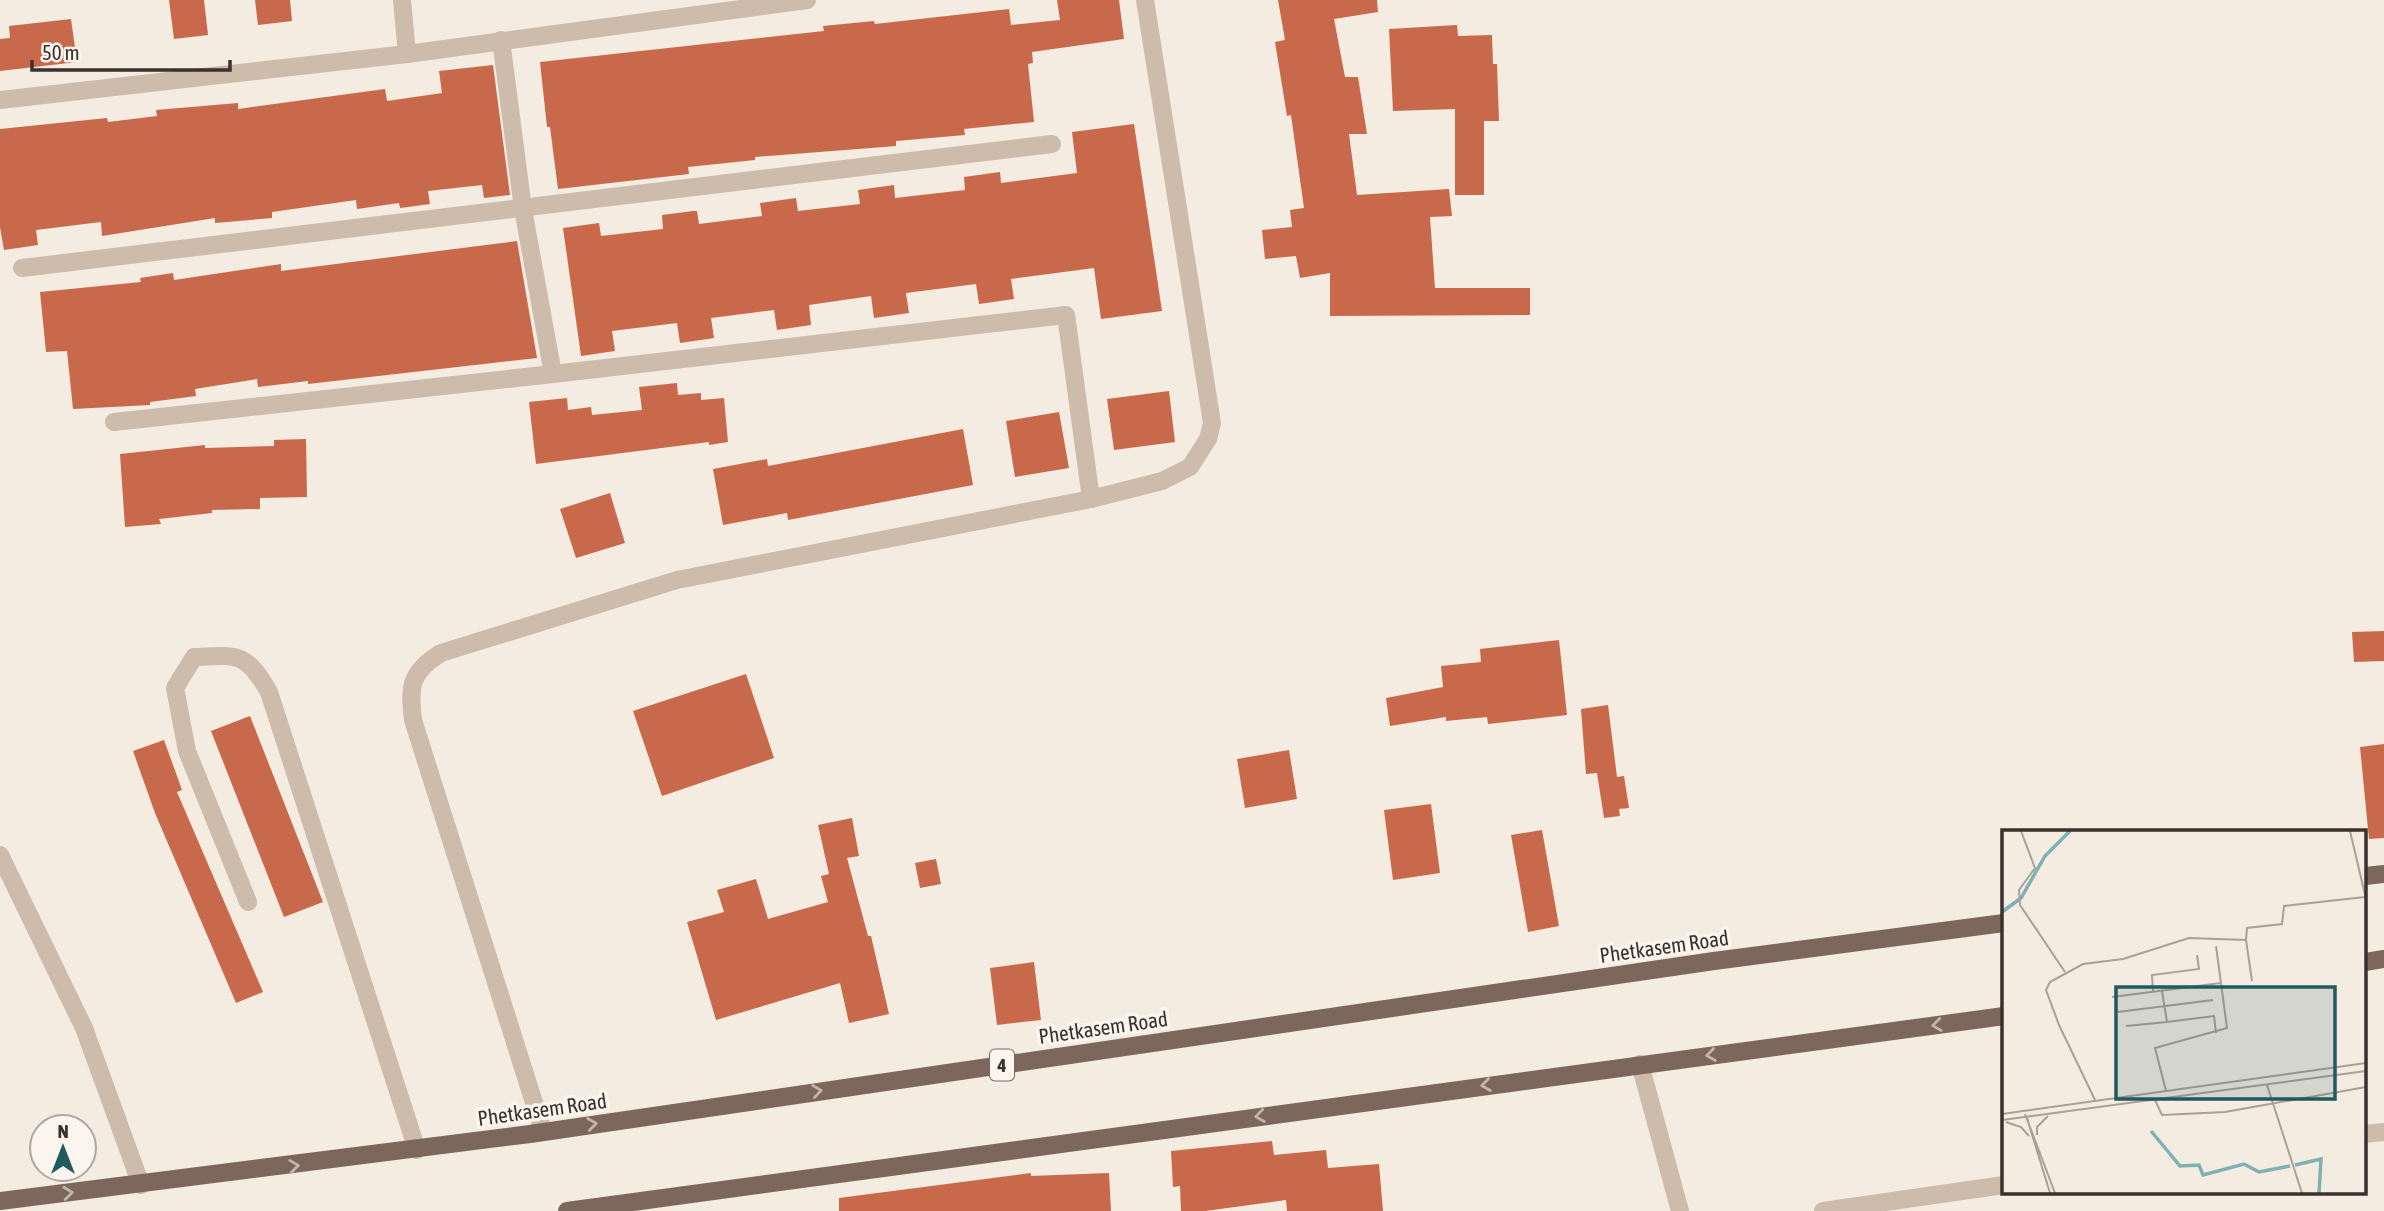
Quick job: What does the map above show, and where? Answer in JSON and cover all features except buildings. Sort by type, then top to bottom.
[{"type":"main road","points":[[2366,876],[2384,874]]},
{"type":"main road","name":"Phetkasem Road","points":[[0,1201],[417,1150],[1700,963],[2002,923]]},
{"type":"main road","points":[[2366,962],[2384,959]]},
{"type":"main road","points":[[567,1211],[2002,1016]]},
{"type":"street","points":[[402,0],[407,54]]},
{"type":"street","points":[[0,100],[407,54],[807,0]]},
{"type":"street","points":[[543,1131],[413,720],[413,679],[425,663],[441,653],[677,580],[1091,499],[1162,481],[1190,467],[1208,439],[1212,423],[1145,0]]},
{"type":"street","points":[[502,40],[523,209],[552,374]]},
{"type":"street","points":[[22,268],[1052,144]]},
{"type":"street","points":[[114,422],[1066,315],[1091,499]]},
{"type":"street","points":[[248,902],[187,751],[175,688],[194,657],[231,655],[255,667],[269,692],[417,1150]]},
{"type":"street","points":[[0,855],[84,1028],[141,1185]]},
{"type":"street","points":[[1640,1064],[1680,1211]]},
{"type":"street","points":[[2366,1134],[2384,1132]]},
{"type":"street","points":[[1823,1211],[2002,1185]]}]
